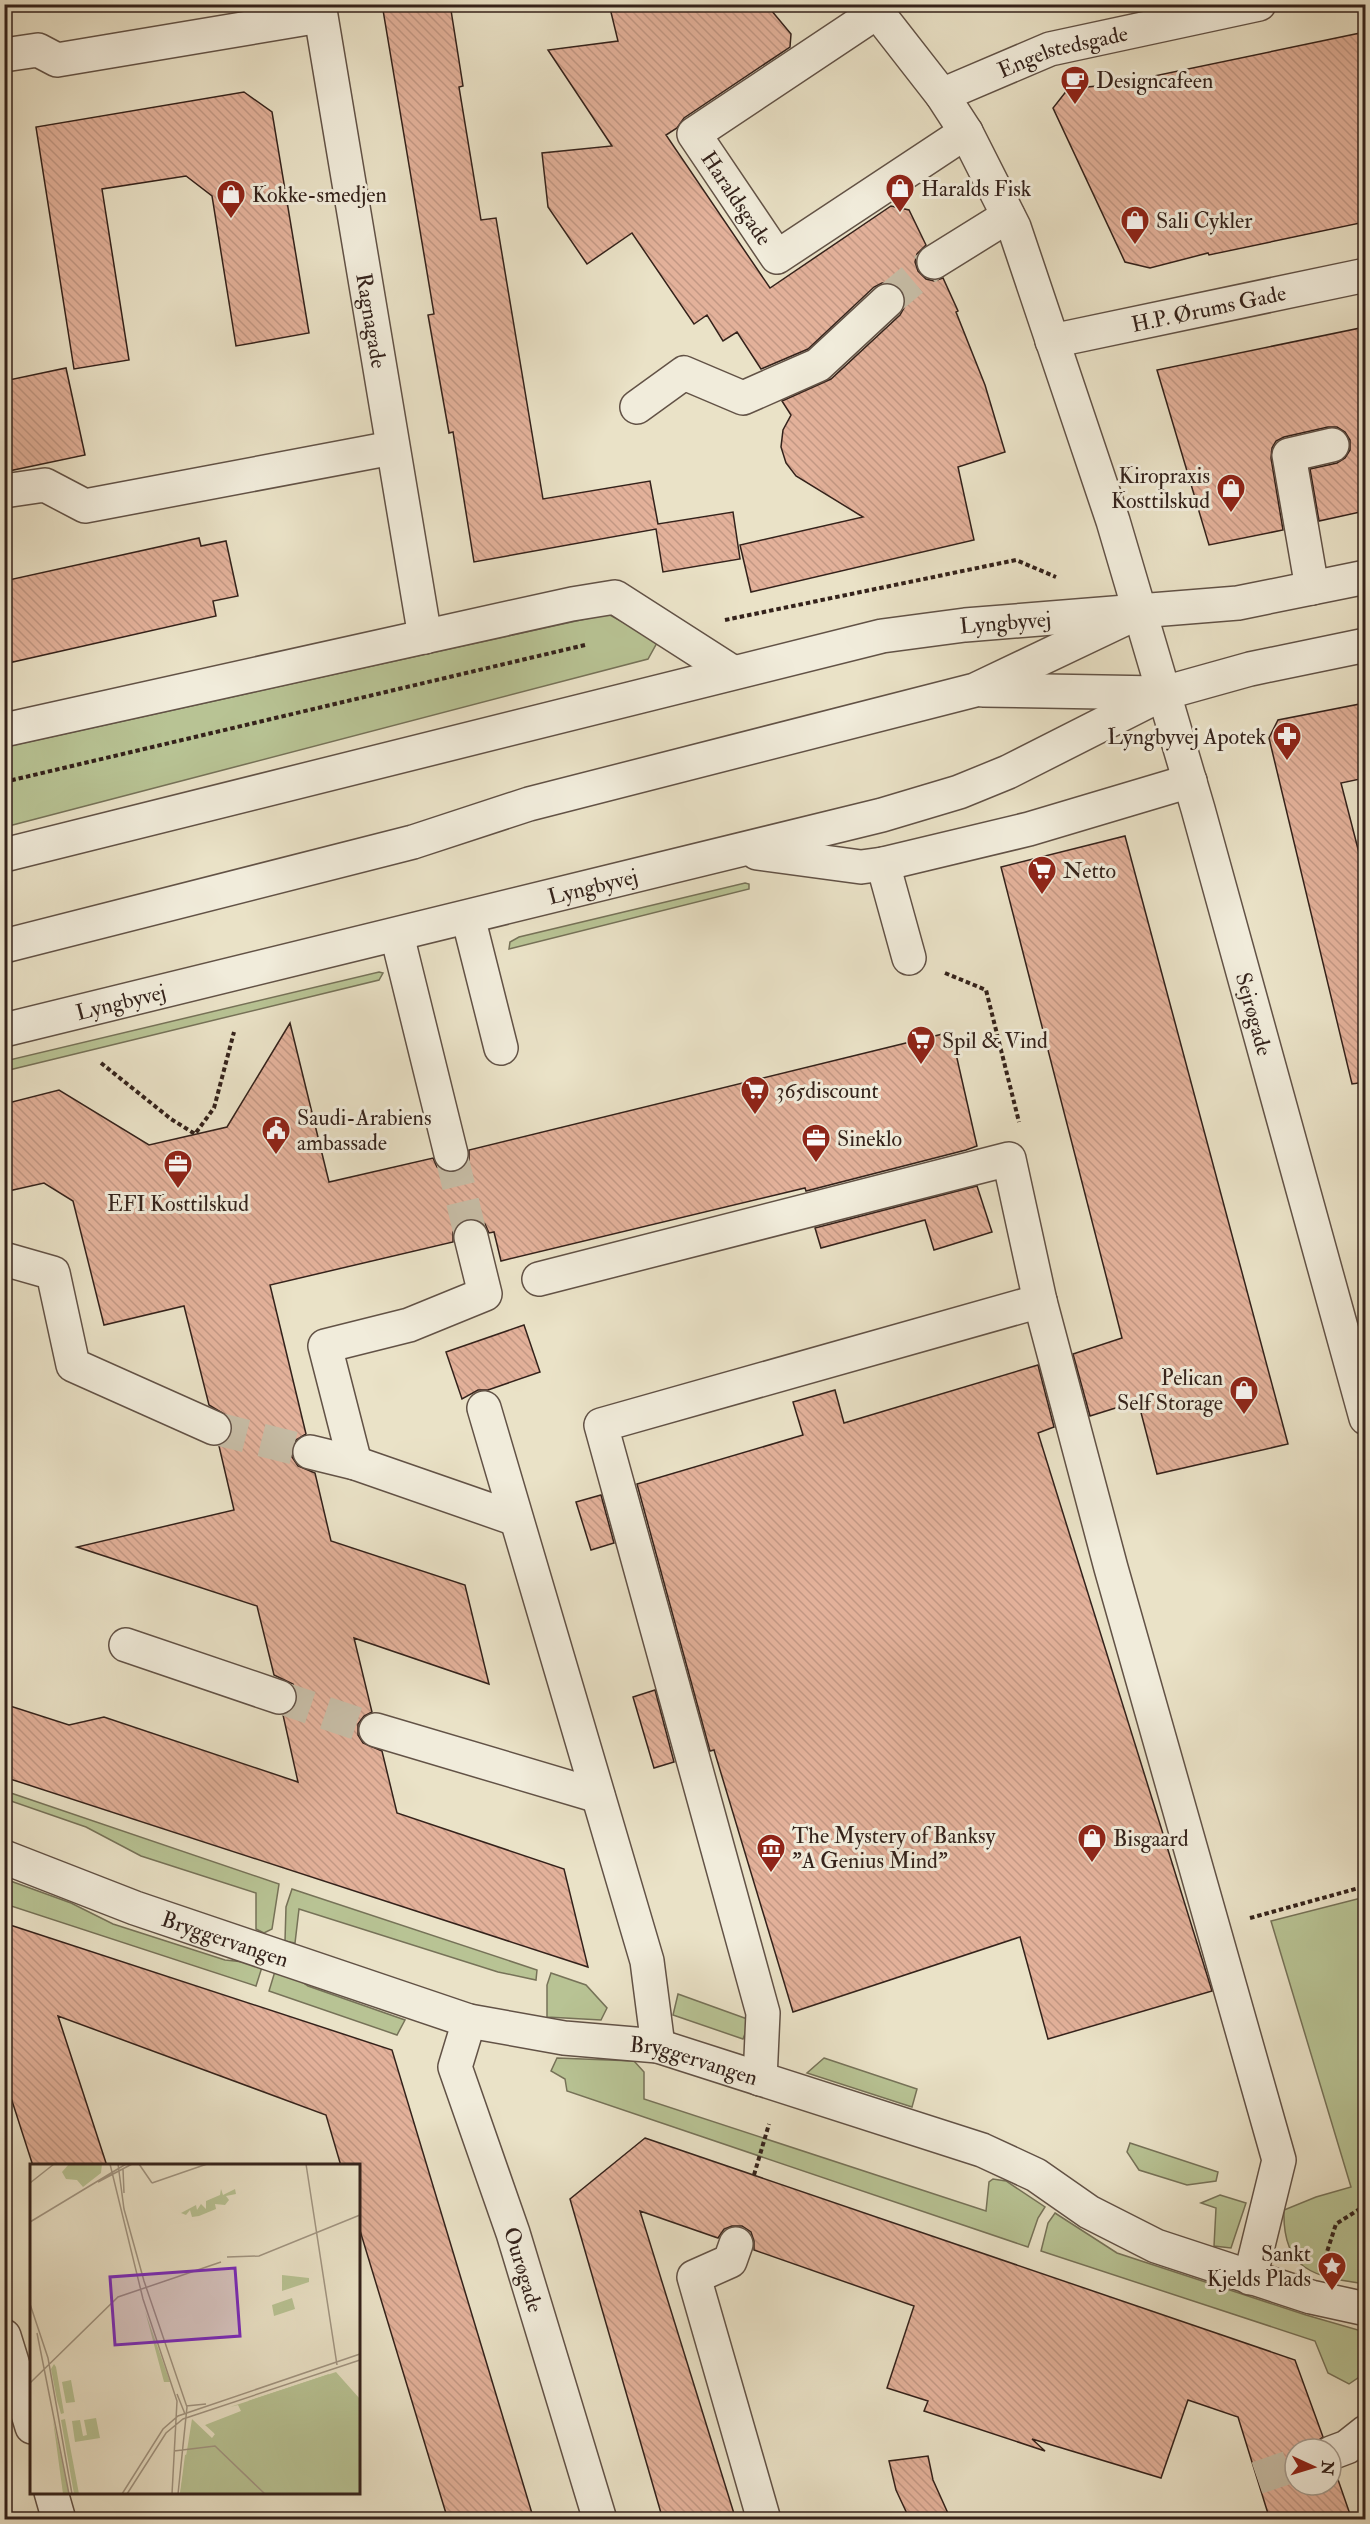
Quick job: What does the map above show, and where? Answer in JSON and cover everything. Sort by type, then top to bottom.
[{"type":"street","name":"Engelstedsgade","points":[[942,95],[1050,49],[1259,4]]},
{"type":"street","name":"Haraldsgade","points":[[966,132],[777,257],[694,134],[874,8],[942,95],[966,132],[1014,227],[1113,521],[1140,612]]},
{"type":"street","points":[[4,55],[38,50],[57,60],[319,10]]},
{"type":"street","name":"Ragnagade","points":[[319,10],[425,638]]},
{"type":"street","points":[[934,262],[1008,216]]},
{"type":"street","name":"H.P. Ørums Gade","points":[[1052,340],[1365,275]]},
{"type":"street","points":[[637,407],[684,373],[743,398],[818,365],[887,301]]},
{"type":"street","points":[[1312,588],[1289,455],[1332,445]]},
{"type":"street","points":[[4,491],[45,485],[84,507],[392,448]]},
{"type":"street","name":"Lyngbyvej","points":[[4,855],[882,636],[966,625],[1238,603],[1365,577]]},
{"type":"street","points":[[4,730],[615,597],[732,672]]},
{"type":"street","name":"Lyngbyvej","points":[[4,946],[413,842],[529,804],[975,690],[1140,612]]},
{"type":"street","name":"Sejrøgade","points":[[1140,612],[1190,781],[1365,1418]]},
{"type":"street","name":"Lyngbyvej","points":[[4,1030],[882,815],[959,792],[1008,772],[1164,693],[1250,669],[1365,645]]},
{"type":"street","name":"Lyngbyvej","points":[[975,690],[1164,693]]},
{"type":"street","points":[[740,851],[861,867],[883,864],[1029,829],[1190,781]]},
{"type":"street","points":[[883,864],[909,958]]},
{"type":"street","points":[[468,917],[501,1048]]},
{"type":"street","points":[[397,935],[451,1154]]},
{"type":"street","points":[[540,1280],[1009,1159],[1040,1301],[1111,1568],[1279,2160],[1250,2278]]},
{"type":"street","points":[[356,1463],[325,1346],[409,1324],[485,1294],[471,1237]]},
{"type":"street","points":[[4,1259],[53,1273],[73,1365],[214,1428]]},
{"type":"street","points":[[770,2082],[763,2013],[601,1425],[1040,1301]]},
{"type":"street","points":[[484,1408],[647,1961],[658,2046]]},
{"type":"street","points":[[310,1452],[356,1463],[516,1519]]},
{"type":"street","points":[[126,1646],[279,1697]]},
{"type":"street","points":[[376,1730],[598,1796]]},
{"type":"street","name":"Bryggervangen","points":[[4,1857],[135,1908],[469,2021],[564,2038],[658,2046],[982,2150],[1036,2175],[1089,2212],[1156,2246],[1311,2297],[1365,2309]]},
{"type":"street","name":"Ourøgade","points":[[469,2021],[455,2067],[513,2233],[600,2520]]},
{"type":"street","points":[[736,2244],[730,2261],[694,2277],[764,2520]]},
{"type":"street","points":[[4,2336],[30,2420]]},
{"type":"street","points":[[1343,2448],[1365,2432]]},
{"type":"street","points":[[51,2494],[59,2520]]},
{"type":"path","points":[[4,782],[593,644]]},
{"type":"path","points":[[909,958],[986,990],[1022,1132],[1009,1159]]},
{"type":"path","points":[[101,1064],[171,1119],[195,1134],[214,1108],[234,1032]]},
{"type":"path","points":[[1213,1928],[1365,1886]]},
{"type":"path","points":[[754,2175],[770,2082]]},
{"type":"path","points":[[1323,2265],[1336,2224],[1365,2205]]},
{"type":"green space","points":[[608,614],[658,641],[648,659],[5,827],[5,747]]},
{"type":"green space","points":[[745,883],[749,884],[749,889],[509,949],[510,942],[519,937]]},
{"type":"green space","points":[[379,972],[383,973],[379,980],[5,1071],[5,1061]]},
{"type":"green space","points":[[5,1791],[279,1884],[272,1929],[264,1933],[256,1929],[256,1893],[141,1856],[86,1827],[11,1801],[8,1839],[5,1838]]},
{"type":"green space","points":[[5,1879],[71,1903],[113,1924],[225,1960],[263,1964],[256,1986],[5,1904]]},
{"type":"green space","points":[[292,1889],[537,1970],[536,1980],[498,1972],[299,1909],[295,1943],[285,1941],[286,1907]]},
{"type":"green space","points":[[1366,1897],[1365,2284],[1317,2274],[1296,2258],[1289,2246],[1284,2210],[1316,2197],[1351,2187],[1271,1921]]},
{"type":"green space","points":[[276,1968],[288,1972],[308,1986],[405,2020],[397,2035],[269,1991]]},
{"type":"green space","points":[[551,1973],[586,1985],[607,2008],[601,2020],[547,2017],[547,1985]]},
{"type":"green space","points":[[678,1994],[750,2020],[743,2039],[673,2015]]},
{"type":"green space","points":[[557,2058],[634,2061],[644,2072],[644,2099],[986,2211],[989,2182],[993,2179],[1006,2181],[1045,2207],[1038,2218],[1028,2247],[567,2091],[565,2079],[551,2071]]},
{"type":"green space","points":[[824,2058],[917,2089],[912,2107],[807,2073]]},
{"type":"green space","points":[[1130,2143],[1218,2172],[1216,2181],[1187,2185],[1139,2170],[1127,2152]]},
{"type":"green space","points":[[1220,2195],[1246,2203],[1231,2248],[1214,2246],[1216,2208],[1201,2203]]},
{"type":"green space","points":[[1055,2213],[1117,2253],[1365,2332],[1365,2373],[1349,2384],[1328,2373],[1315,2341],[1041,2251],[1048,2223]]},
{"type":"building","points":[[382,4],[450,4],[463,86],[459,87],[481,220],[496,218],[543,499],[650,481],[658,524],[733,512],[740,559],[663,572],[656,529],[474,562],[453,432],[449,433],[428,315],[434,314]]},
{"type":"building","points":[[609,4],[766,4],[791,34],[790,47],[684,118],[677,128],[666,135],[770,288],[891,206],[909,210],[926,245],[917,254],[915,262],[918,271],[926,279],[934,281],[943,278],[958,311],[956,312],[985,385],[1005,452],[958,467],[974,540],[751,592],[740,545],[863,517],[796,476],[786,463],[781,447],[783,430],[791,415],[782,401],[831,379],[900,315],[905,306],[905,296],[893,283],[882,283],[874,287],[808,349],[761,369],[737,332],[723,341],[707,315],[694,324],[632,233],[587,264],[548,207],[542,153],[612,146],[548,50],[618,41]]},
{"type":"building","points":[[1365,32],[1365,222],[1209,255],[1208,253],[1150,268],[1125,262],[1053,108],[1068,89],[1155,80],[1154,76]]},
{"type":"building","points":[[244,92],[272,112],[309,333],[236,346],[212,196],[186,176],[102,189],[129,360],[74,369],[36,127]]},
{"type":"building","points":[[1365,327],[1365,511],[1319,521],[1310,469],[1337,463],[1345,458],[1350,450],[1350,440],[1345,432],[1337,427],[1328,427],[1284,437],[1276,441],[1272,448],[1271,458],[1283,530],[1209,545],[1157,370]]},
{"type":"building","points":[[66,368],[85,455],[4,472],[4,381]]},
{"type":"building","points":[[199,538],[201,546],[226,541],[238,596],[213,601],[216,616],[4,664],[4,581]]},
{"type":"building","points":[[1365,703],[1365,778],[1341,783],[1365,876],[1365,1082],[1352,1084],[1269,738],[1278,720]]},
{"type":"building","points":[[1125,836],[1288,1444],[1157,1474],[1138,1401],[1090,1416],[1073,1354],[1122,1338],[1001,867]]},
{"type":"building","points":[[290,1023],[329,1182],[433,1158],[437,1167],[445,1172],[456,1172],[464,1168],[469,1160],[469,1150],[951,1032],[977,1146],[806,1191],[805,1188],[501,1261],[494,1232],[489,1233],[485,1224],[477,1219],[467,1219],[458,1224],[453,1232],[453,1242],[270,1285],[306,1434],[296,1440],[292,1448],[292,1457],[298,1466],[315,1473],[331,1541],[465,1585],[489,1684],[354,1638],[372,1712],[364,1716],[358,1724],[358,1735],[363,1743],[382,1751],[397,1813],[564,1869],[588,1967],[4,1777],[4,1704],[69,1725],[104,1717],[298,1782],[283,1715],[291,1711],[296,1704],[297,1693],[293,1684],[274,1675],[257,1606],[77,1547],[234,1510],[219,1446],[231,1436],[233,1425],[229,1417],[209,1405],[184,1306],[104,1325],[73,1201],[44,1183],[4,1192],[4,1104],[59,1090],[149,1145],[227,1127]]},
{"type":"building","points":[[977,1186],[992,1232],[934,1250],[925,1220],[821,1248],[815,1228]]},
{"type":"building","points":[[524,1325],[540,1372],[488,1390],[478,1390],[462,1399],[446,1352]]},
{"type":"building","points":[[1038,1365],[1054,1427],[1038,1433],[1212,1991],[1048,2039],[1020,1937],[793,2012],[714,1750],[710,1751],[637,1484],[803,1435],[793,1402],[835,1390],[844,1423]]},
{"type":"building","points":[[601,1495],[614,1543],[591,1550],[576,1502]]},
{"type":"building","points":[[655,1690],[674,1762],[654,1768],[633,1697]]},
{"type":"building","points":[[4,1923],[392,2050],[534,2520],[448,2520],[360,2231],[360,2164],[340,2164],[326,2115],[58,2016],[106,2164],[32,2164],[4,2076]]},
{"type":"building","points":[[645,2138],[1295,2360],[1323,2437],[1283,2437],[1283,2497],[1343,2497],[1343,2494],[1352,2520],[1270,2520],[1238,2417],[1188,2400],[1161,2478],[1032,2439],[1045,2451],[924,2411],[928,2401],[887,2388],[914,2306],[754,2250],[751,2232],[742,2226],[724,2229],[718,2238],[640,2211],[736,2520],[663,2520],[570,2199]]},
{"type":"building","points":[[928,2456],[933,2480],[951,2520],[910,2520],[896,2490],[889,2461]]},
{"type":"tunnel","points":[[887,301],[934,262]]},
{"type":"tunnel","points":[[451,1154],[471,1237]]},
{"type":"tunnel","points":[[214,1428],[310,1452]]},
{"type":"tunnel","points":[[279,1697],[376,1730]]},
{"type":"tunnel","points":[[1257,2478],[1283,2469]]},
{"type":"place","name":"Designcafeen","points":[[1075,106]]},
{"type":"place","name":"Haralds Fisk","points":[[900,214]]},
{"type":"place","name":"Kokke-smedjen","points":[[231,220]]},
{"type":"place","name":"Sali Cykler","points":[[1135,246]]},
{"type":"place","name":"Kiropraxis Kosttilskud","points":[[1231,514]]},
{"type":"place","name":"Lyngbyvej Apotek","points":[[1287,762]]},
{"type":"place","name":"Netto","points":[[1042,896]]},
{"type":"place","name":"Spil & Vind","points":[[921,1066]]},
{"type":"place","name":"365discount","points":[[755,1116]]},
{"type":"place","name":"Saudi-Arabiens ambassade","points":[[276,1156]]},
{"type":"place","name":"Sineklo","points":[[816,1164]]},
{"type":"place","name":"EFI Kosttilskud","points":[[178,1190]]},
{"type":"place","name":"Pelican Self Storage","points":[[1244,1416]]},
{"type":"place","name":"Bisgaard","points":[[1092,1864]]},
{"type":"place","name":"The Mystery of Banksy \"A Genius Mind\"","points":[[771,1874]]},
{"type":"place","name":"Sankt Kjelds Plads","points":[[1332,2292]]}]
